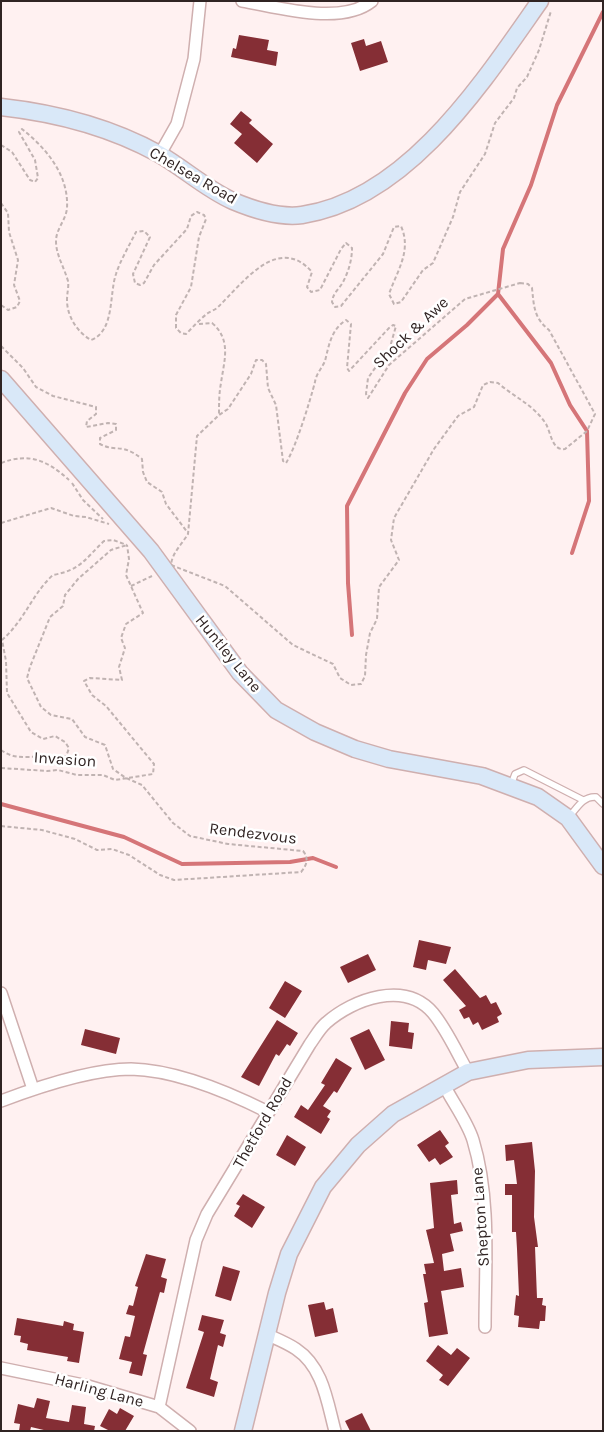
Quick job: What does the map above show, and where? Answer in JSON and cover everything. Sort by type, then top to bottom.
[{"type":"street","points":[[160,154],[176,124],[194,59],[200,1]]},
{"type":"street","points":[[242,1],[307,12],[339,14],[367,6],[372,1]]},
{"type":"street","name":"Chelsea Road","points":[[1,107],[52,116],[110,131],[160,154],[205,186],[232,200],[260,211],[300,215],[349,200],[378,184],[407,163],[450,120],[546,5]]},
{"type":"street","name":"Huntley Lane","points":[[1,379],[152,551],[234,666],[276,710],[315,732],[355,749],[389,759],[482,776],[538,798],[568,818],[603,866]]},
{"type":"street","points":[[1,993],[33,1089]]},
{"type":"street","name":"Thetford Road","points":[[159,1407],[196,1240],[208,1214],[237,1168],[268,1112],[326,1023],[354,1005],[373,998],[391,994],[413,998],[432,1012],[468,1072]]},
{"type":"street","points":[[243,1431],[277,1293],[289,1254],[323,1187],[358,1145],[393,1114],[468,1072],[528,1060],[603,1058]]},
{"type":"street","points":[[1,1100],[33,1089],[112,1070],[132,1069],[188,1080],[226,1092],[268,1112]]},
{"type":"street","name":"Shepton Lane","points":[[444,1085],[472,1138],[479,1168],[484,1225],[485,1328]]},
{"type":"street","points":[[268,1335],[296,1349],[315,1368],[324,1388],[335,1431]]},
{"type":"street","name":"Harling Lane","points":[[1,1368],[88,1386],[159,1407],[190,1431]]},
{"type":"lane","points":[[510,787],[515,774],[524,770],[583,800]]},
{"type":"lane","points":[[568,818],[583,800],[590,797],[596,797],[603,804]]},
{"type":"path","points":[[1,145],[12,152],[30,180],[34,182],[38,178],[36,160],[19,132],[22,129],[35,139],[59,170],[67,209],[56,234],[56,250],[68,282],[67,302],[71,316],[77,329],[92,340],[98,337],[105,329],[116,273],[136,232],[144,231],[150,237],[133,274],[132,279],[140,285],[154,265],[186,229],[193,214],[197,212],[204,215],[206,220],[199,237],[191,287],[186,300],[178,310],[174,324],[181,333],[186,334],[209,312],[218,307],[245,277],[274,260],[289,256],[304,262],[312,272],[307,287],[311,292],[320,290],[346,243],[352,248],[352,256],[343,282],[332,295],[332,302],[335,307],[341,306],[383,254],[394,228],[401,226],[405,234],[405,252],[389,294],[394,304],[401,302],[423,270],[433,263],[453,217],[460,192],[485,154],[495,123],[514,98],[517,88],[527,78],[539,50],[546,5]]},
{"type":"path","points":[[1,203],[8,213],[10,232],[18,260],[14,285],[20,301],[18,307],[8,310],[1,305]]},
{"type":"path","name":"Shock & Awe","points":[[188,534],[172,556],[171,565],[225,586],[293,645],[334,664],[340,678],[351,685],[361,684],[366,676],[366,655],[370,633],[377,618],[379,587],[399,560],[391,540],[394,518],[434,448],[458,416],[474,406],[483,385],[490,382],[498,383],[534,409],[545,423],[556,448],[560,450],[570,445],[587,431],[595,414],[549,330],[541,324],[534,311],[532,288],[528,284],[520,283],[505,289],[465,299],[389,365],[368,398],[366,394],[368,378],[390,347],[396,326],[393,325],[389,328],[349,371],[346,368],[351,324],[346,320],[342,323],[328,346],[324,362],[315,381],[308,406],[286,463],[283,461],[276,405],[267,382],[264,361],[259,358],[256,360],[233,403],[218,415]]},
{"type":"path","points":[[188,534],[197,436],[218,415],[220,384],[227,354],[216,326],[212,323],[202,323],[194,327]]},
{"type":"path","points":[[1,346],[23,368],[36,387],[54,396],[96,407],[96,414],[87,421],[86,427],[108,423],[116,424],[116,430],[100,438],[100,444],[110,448],[122,447],[132,450],[142,459],[143,472],[147,482],[162,492],[166,504],[188,534]]},
{"type":"path","points":[[1,463],[12,459],[40,460],[52,464],[71,482],[83,500],[109,524],[86,517],[74,516],[51,508],[1,523]]},
{"type":"path","points":[[121,538],[126,545],[129,560],[126,575],[143,613],[126,624],[121,638],[125,648],[119,667],[122,680],[90,678],[84,681],[92,695],[106,706],[154,764],[153,774],[126,778]]},
{"type":"path","name":"Invasion","points":[[1,750],[10,756],[22,758],[42,757],[51,762],[62,760],[67,754],[69,748],[64,742],[54,736],[43,739],[31,732],[7,693],[6,661],[2,640],[17,627],[36,595],[53,575],[70,572],[80,566],[104,541],[113,540],[126,545]]},
{"type":"path","name":"Rendezvous","points":[[1,826],[42,830],[75,839],[98,850],[112,849],[128,855],[160,875],[174,880],[209,876],[287,874],[301,872],[307,864],[307,855],[303,850],[228,844],[190,836],[173,823],[142,785],[126,778],[114,769],[106,745],[85,736],[72,719],[51,715],[41,707],[27,678],[50,617],[64,606],[65,595],[78,579],[111,550],[126,545]]},
{"type":"path","points":[[130,586],[159,572]]},
{"type":"path","name":"Invasion","points":[[1,768],[58,770],[77,775],[103,775],[115,780],[126,778]]},
{"type":"building","points":[[239,35],[269,40],[267,50],[278,52],[276,66],[231,57],[233,48],[236,49]]},
{"type":"building","points":[[364,39],[366,46],[381,41],[388,62],[360,71],[351,43]]},
{"type":"building","points":[[241,111],[252,120],[249,123],[273,144],[257,163],[234,143],[242,134],[230,124]]},
{"type":"building","points":[[419,940],[451,947],[446,964],[428,960],[426,970],[413,967]]},
{"type":"building","points":[[368,954],[376,970],[348,983],[340,967]]},
{"type":"building","points":[[455,969],[480,998],[486,995],[491,1004],[496,1002],[502,1014],[497,1017],[499,1022],[482,1030],[478,1022],[473,1025],[469,1017],[464,1019],[459,1010],[466,1006],[443,980]]},
{"type":"building","points":[[285,981],[302,991],[285,1018],[269,1008]]},
{"type":"building","points":[[277,1020],[298,1033],[290,1046],[287,1044],[279,1056],[276,1054],[259,1086],[241,1077]]},
{"type":"building","points":[[391,1021],[409,1023],[408,1032],[414,1033],[412,1049],[389,1046]]},
{"type":"building","points":[[85,1029],[120,1038],[116,1054],[81,1045]]},
{"type":"building","points":[[369,1029],[385,1060],[365,1070],[350,1038]]},
{"type":"building","points":[[336,1058],[352,1068],[337,1093],[334,1091],[323,1106],[331,1111],[327,1117],[330,1119],[321,1134],[294,1117],[301,1105],[308,1110],[325,1085],[321,1083]]},
{"type":"building","points":[[440,1130],[449,1143],[445,1146],[453,1157],[440,1165],[435,1158],[429,1162],[417,1145]]},
{"type":"building","points":[[287,1135],[306,1147],[295,1166],[276,1155]]},
{"type":"building","points":[[532,1142],[535,1171],[534,1217],[538,1247],[535,1247],[537,1298],[543,1298],[542,1305],[546,1306],[545,1321],[540,1321],[539,1329],[518,1327],[519,1316],[514,1315],[516,1295],[519,1296],[516,1232],[512,1232],[512,1195],[505,1195],[505,1184],[517,1184],[514,1160],[506,1161],[505,1145]]},
{"type":"building","points":[[457,1180],[458,1194],[451,1195],[454,1224],[461,1222],[463,1231],[450,1234],[454,1251],[442,1254],[444,1271],[461,1268],[464,1287],[441,1291],[448,1334],[429,1337],[424,1303],[428,1302],[423,1274],[426,1274],[424,1264],[434,1263],[426,1230],[434,1228],[430,1183]]},
{"type":"building","points":[[243,1194],[265,1207],[252,1228],[234,1216],[240,1206],[236,1204]]},
{"type":"building","points":[[146,1254],[166,1259],[161,1277],[167,1279],[164,1293],[160,1292],[143,1354],[147,1355],[142,1376],[129,1373],[132,1362],[119,1359],[125,1336],[130,1337],[135,1316],[126,1314],[129,1305],[133,1306],[138,1287],[135,1286]]},
{"type":"building","points":[[223,1266],[240,1271],[231,1301],[215,1296]]},
{"type":"building","points":[[324,1302],[326,1310],[333,1308],[338,1332],[315,1337],[308,1305]]},
{"type":"building","points":[[202,1315],[224,1320],[220,1333],[226,1335],[223,1347],[218,1345],[210,1379],[218,1382],[214,1397],[186,1388],[204,1332],[198,1330]]},
{"type":"building","points":[[17,1318],[63,1326],[64,1321],[74,1324],[73,1330],[84,1332],[79,1363],[67,1361],[68,1357],[27,1350],[28,1344],[20,1342],[21,1336],[14,1335]]},
{"type":"building","points":[[438,1345],[451,1355],[457,1348],[470,1358],[448,1386],[439,1380],[443,1375],[426,1361]]},
{"type":"building","points":[[37,1398],[50,1401],[46,1418],[69,1422],[72,1405],[86,1407],[84,1424],[95,1426],[94,1431],[48,1431],[31,1427],[30,1431],[19,1431],[20,1424],[14,1423],[18,1404],[34,1408]]},
{"type":"building","points":[[120,1408],[134,1416],[125,1431],[110,1431],[100,1426],[109,1409],[117,1414]]},
{"type":"building","points":[[362,1413],[371,1431],[350,1431],[345,1421]]},
{"type":"waterway","points":[[352,635],[348,583],[347,506],[405,393],[427,359],[467,325],[498,294],[503,249],[531,185],[557,105],[603,12]]},
{"type":"waterway","points":[[498,294],[551,363],[570,405],[587,431],[589,501],[572,553]]},
{"type":"waterway","points":[[1,804],[124,837],[182,864],[290,862],[313,858],[336,867]]}]
